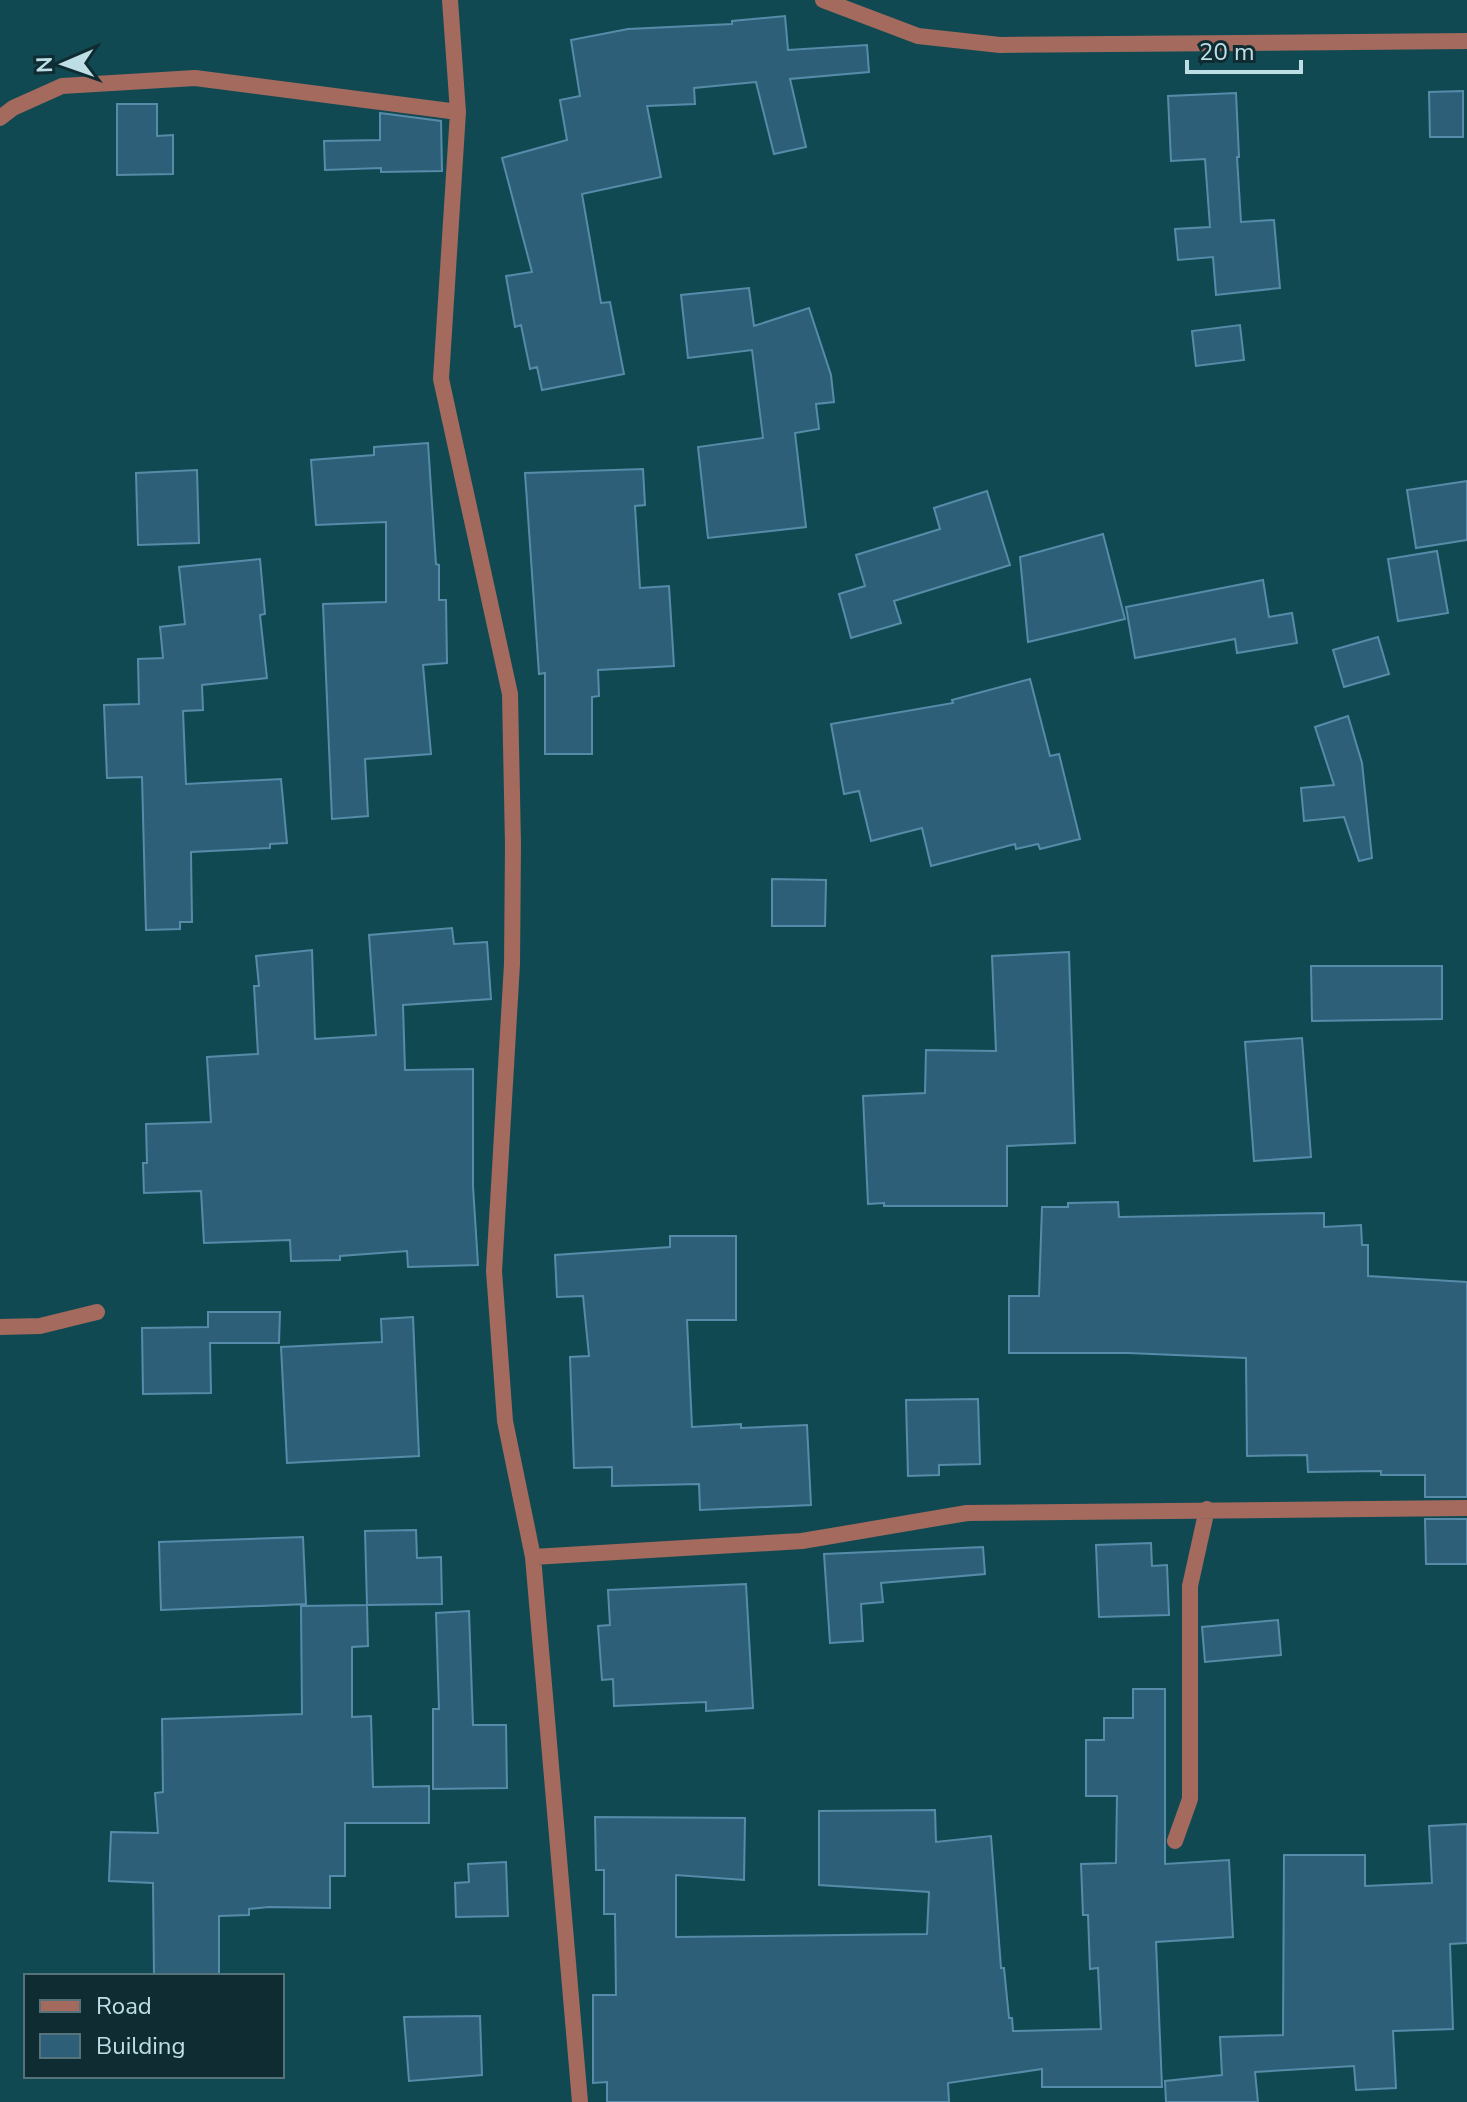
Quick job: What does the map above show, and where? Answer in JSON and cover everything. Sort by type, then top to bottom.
[{"type":"street","points":[[450,0],[458,112],[441,379],[510,694],[512,964],[494,1271],[505,1421],[533,1557],[580,2102]]},
{"type":"street","points":[[823,0],[918,36],[1000,45],[1467,41]]},
{"type":"street","points":[[0,118],[13,108],[62,86],[195,78],[458,112]]},
{"type":"street","points":[[0,1327],[40,1326],[97,1312]]},
{"type":"street","points":[[533,1557],[802,1541],[967,1513],[1467,1508]]},
{"type":"street","points":[[1175,1841],[1190,1799],[1190,1586],[1207,1509]]},
{"type":"building","points":[[785,16],[788,50],[867,45],[869,72],[790,79],[806,147],[774,154],[756,82],[694,88],[695,104],[647,106],[661,177],[582,194],[601,303],[610,302],[624,374],[542,390],[537,367],[530,369],[521,325],[515,327],[506,276],[532,272],[502,158],[567,140],[560,100],[580,96],[571,40],[628,29],[732,24],[732,21]]},
{"type":"building","points":[[1463,91],[1463,137],[1430,137],[1429,92]]},
{"type":"building","points":[[1236,93],[1241,222],[1274,220],[1280,288],[1216,295],[1213,257],[1178,260],[1175,229],[1210,227],[1205,159],[1171,161],[1168,96]]},
{"type":"building","points":[[117,104],[157,104],[157,136],[173,135],[173,174],[117,175]]},
{"type":"building","points":[[380,113],[441,121],[442,171],[381,172],[381,168],[325,170],[324,141],[380,140]]},
{"type":"building","points":[[749,288],[754,326],[809,308],[831,375],[834,402],[816,404],[819,429],[795,433],[806,527],[708,538],[698,447],[763,438],[752,350],[688,358],[681,295]]},
{"type":"building","points":[[1240,325],[1244,360],[1196,366],[1192,331]]},
{"type":"building","points":[[428,443],[436,564],[439,565],[439,600],[446,600],[447,663],[423,665],[431,754],[365,759],[368,816],[332,819],[323,604],[386,602],[386,522],[316,525],[311,460],[374,455],[374,447]]},
{"type":"building","points":[[643,469],[645,505],[635,506],[640,588],[669,586],[674,666],[598,670],[599,696],[592,697],[592,754],[545,754],[545,673],[539,674],[525,473]]},
{"type":"building","points":[[197,470],[199,543],[138,545],[136,473]]},
{"type":"building","points":[[1467,481],[1467,540],[1416,548],[1407,490]]},
{"type":"building","points":[[987,491],[1010,565],[894,601],[901,623],[851,638],[839,594],[865,586],[856,555],[940,529],[934,508]]},
{"type":"building","points":[[1103,534],[1125,619],[1028,642],[1020,557]]},
{"type":"building","points":[[1437,551],[1448,613],[1398,621],[1388,559]]},
{"type":"building","points":[[260,559],[265,614],[260,615],[267,678],[202,685],[203,710],[183,711],[186,784],[281,779],[287,843],[270,844],[270,848],[191,852],[192,922],[180,922],[180,929],[146,930],[142,777],[107,778],[104,705],[139,704],[138,659],[163,658],[160,627],[185,624],[179,567]]},
{"type":"building","points":[[1263,580],[1269,617],[1292,613],[1297,643],[1237,653],[1235,639],[1135,658],[1126,607]]},
{"type":"building","points":[[1378,637],[1389,674],[1344,687],[1333,650]]},
{"type":"building","points":[[1030,679],[1050,756],[1059,754],[1080,839],[1040,849],[1038,844],[1016,849],[1015,844],[931,866],[922,828],[871,841],[859,791],[844,794],[831,724],[953,703],[952,700]]},
{"type":"building","points":[[1348,716],[1362,763],[1372,858],[1359,861],[1344,817],[1304,821],[1301,788],[1334,785],[1315,727]]},
{"type":"building","points":[[772,879],[826,880],[825,926],[772,926]]},
{"type":"building","points":[[452,928],[454,944],[487,942],[491,999],[403,1005],[405,1070],[473,1069],[473,1186],[478,1265],[408,1267],[407,1251],[340,1256],[340,1260],[291,1261],[290,1240],[204,1243],[201,1191],[144,1193],[146,1124],[211,1122],[207,1057],[258,1054],[254,986],[259,986],[256,956],[312,950],[315,1039],[376,1035],[369,935]]},
{"type":"building","points":[[1069,952],[1075,1143],[1007,1146],[1007,1206],[868,1204],[863,1096],[925,1093],[926,1050],[996,1051],[992,956]]},
{"type":"building","points":[[1311,966],[1442,966],[1442,1019],[1312,1021]]},
{"type":"building","points":[[1302,1038],[1311,1157],[1254,1161],[1245,1042]]},
{"type":"building","points":[[1118,1202],[1119,1217],[1324,1213],[1324,1227],[1361,1225],[1362,1245],[1368,1245],[1368,1276],[1467,1282],[1467,1497],[1425,1497],[1425,1475],[1381,1475],[1381,1471],[1308,1472],[1307,1455],[1247,1456],[1246,1358],[1128,1353],[1009,1353],[1009,1296],[1039,1296],[1042,1207]]},
{"type":"building","points":[[670,1236],[736,1236],[736,1320],[687,1320],[692,1427],[807,1425],[811,1505],[700,1510],[699,1484],[612,1486],[612,1467],[574,1468],[570,1357],[589,1356],[583,1296],[557,1297],[555,1255],[670,1247]]},
{"type":"building","points":[[208,1312],[280,1312],[279,1343],[210,1343],[211,1393],[143,1394],[142,1328],[208,1327]]},
{"type":"building","points":[[413,1317],[419,1456],[287,1463],[281,1347],[382,1342],[381,1319]]},
{"type":"building","points":[[978,1399],[980,1464],[939,1465],[939,1475],[908,1476],[906,1400]]},
{"type":"building","points":[[1425,1519],[1467,1519],[1467,1564],[1426,1564]]},
{"type":"building","points":[[416,1530],[417,1558],[441,1557],[442,1604],[367,1605],[365,1531]]},
{"type":"building","points":[[303,1537],[306,1604],[161,1610],[159,1542]]},
{"type":"building","points":[[1151,1543],[1152,1566],[1167,1565],[1169,1615],[1099,1617],[1096,1545]]},
{"type":"building","points":[[983,1547],[985,1574],[881,1583],[883,1602],[861,1604],[863,1641],[830,1643],[824,1554]]},
{"type":"building","points":[[746,1584],[753,1708],[706,1711],[706,1702],[614,1706],[613,1679],[602,1680],[598,1626],[610,1625],[608,1590]]},
{"type":"building","points":[[367,1605],[368,1646],[352,1647],[352,1717],[371,1716],[373,1787],[429,1786],[429,1823],[345,1823],[345,1876],[330,1876],[330,1908],[269,1907],[249,1909],[249,1915],[219,1916],[219,1974],[154,1974],[153,1883],[109,1881],[111,1832],[158,1833],[155,1793],[163,1792],[162,1719],[302,1714],[301,1606]]},
{"type":"building","points":[[469,1611],[473,1725],[506,1725],[507,1788],[433,1789],[433,1709],[439,1709],[436,1613]]},
{"type":"building","points":[[1278,1620],[1281,1655],[1205,1662],[1202,1627]]},
{"type":"building","points":[[1133,1689],[1165,1689],[1165,1864],[1229,1860],[1233,1937],[1156,1942],[1162,2087],[1042,2087],[1042,2069],[948,2083],[949,2102],[607,2102],[607,2082],[593,2083],[593,1995],[616,1995],[615,1914],[604,1914],[604,1870],[596,1870],[595,1817],[745,1818],[744,1880],[676,1875],[676,1937],[927,1934],[929,1892],[819,1885],[819,1811],[935,1810],[936,1842],[991,1836],[1001,1968],[1004,1968],[1013,2031],[1101,2029],[1098,1968],[1090,1969],[1088,1915],[1083,1915],[1081,1864],[1116,1863],[1117,1796],[1086,1796],[1086,1740],[1104,1740],[1104,1718],[1133,1718]]},
{"type":"building","points":[[1467,1824],[1467,1943],[1450,1944],[1453,2029],[1393,2031],[1396,2088],[1356,2090],[1354,2066],[1255,2072],[1258,2102],[1166,2102],[1165,2081],[1222,2075],[1220,2037],[1283,2035],[1284,1855],[1365,1855],[1365,1886],[1432,1883],[1429,1826]]},
{"type":"building","points":[[506,1862],[508,1916],[456,1917],[455,1883],[469,1882],[468,1864]]},
{"type":"building","points":[[480,2016],[482,2075],[409,2081],[404,2017]]}]
